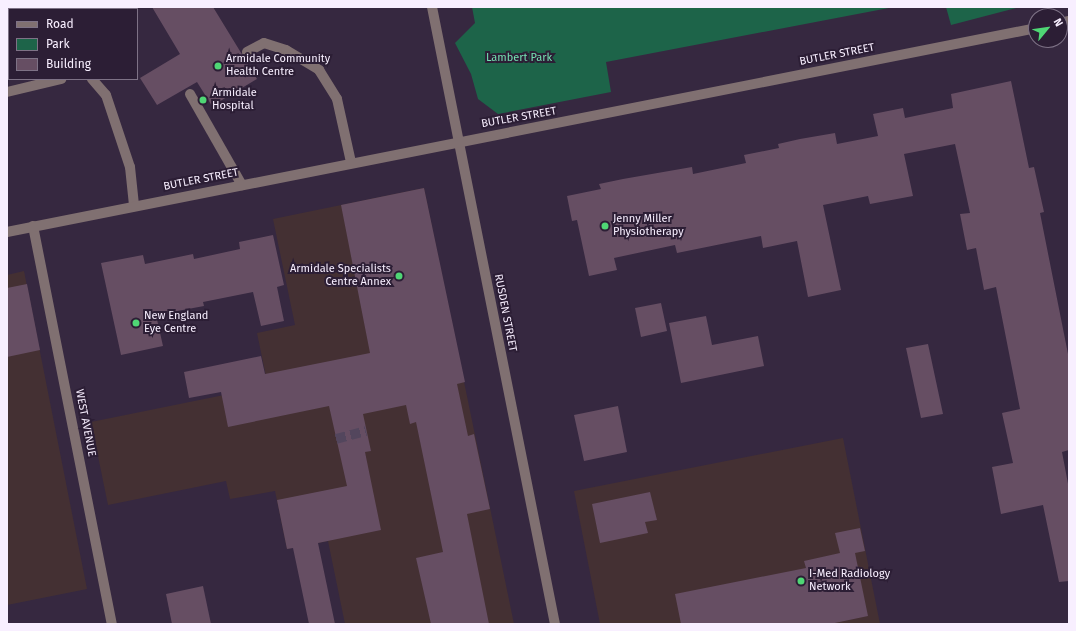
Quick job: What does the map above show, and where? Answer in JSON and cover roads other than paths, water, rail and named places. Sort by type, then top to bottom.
[{"type":"street","name":"RUSDEN STREET","points":[[432,7],[555,624]]},
{"type":"street","name":"BUTLER STREET","points":[[7,232],[351,162],[458,141],[521,131],[1028,30]]},
{"type":"street","points":[[247,52],[264,44],[286,50],[319,70],[337,99],[351,162]]},
{"type":"street","points":[[7,92],[57,80]]},
{"type":"street","points":[[93,80],[106,95],[130,167],[134,206]]},
{"type":"street","points":[[190,94],[242,185]]},
{"type":"street","name":"WEST AVENUE","points":[[33,226],[112,624]]},
{"type":"tunnel","points":[[336,439],[366,431]]},
{"type":"place","name":"Armidale Community Health Centre","points":[[218,66]]},
{"type":"place","name":"Armidale Hospital","points":[[203,100]]},
{"type":"place","name":"Jenny Miller Physiotherapy","points":[[605,226]]},
{"type":"place","name":"Armidale Specialists Centre Annex","points":[[399,276]]},
{"type":"place","name":"New England Eye Centre","points":[[136,323]]},
{"type":"place","name":"I-Med Radiology Network","points":[[801,581]]},
{"type":"park label","name":"Lambert Park","points":[[519,58]]}]
